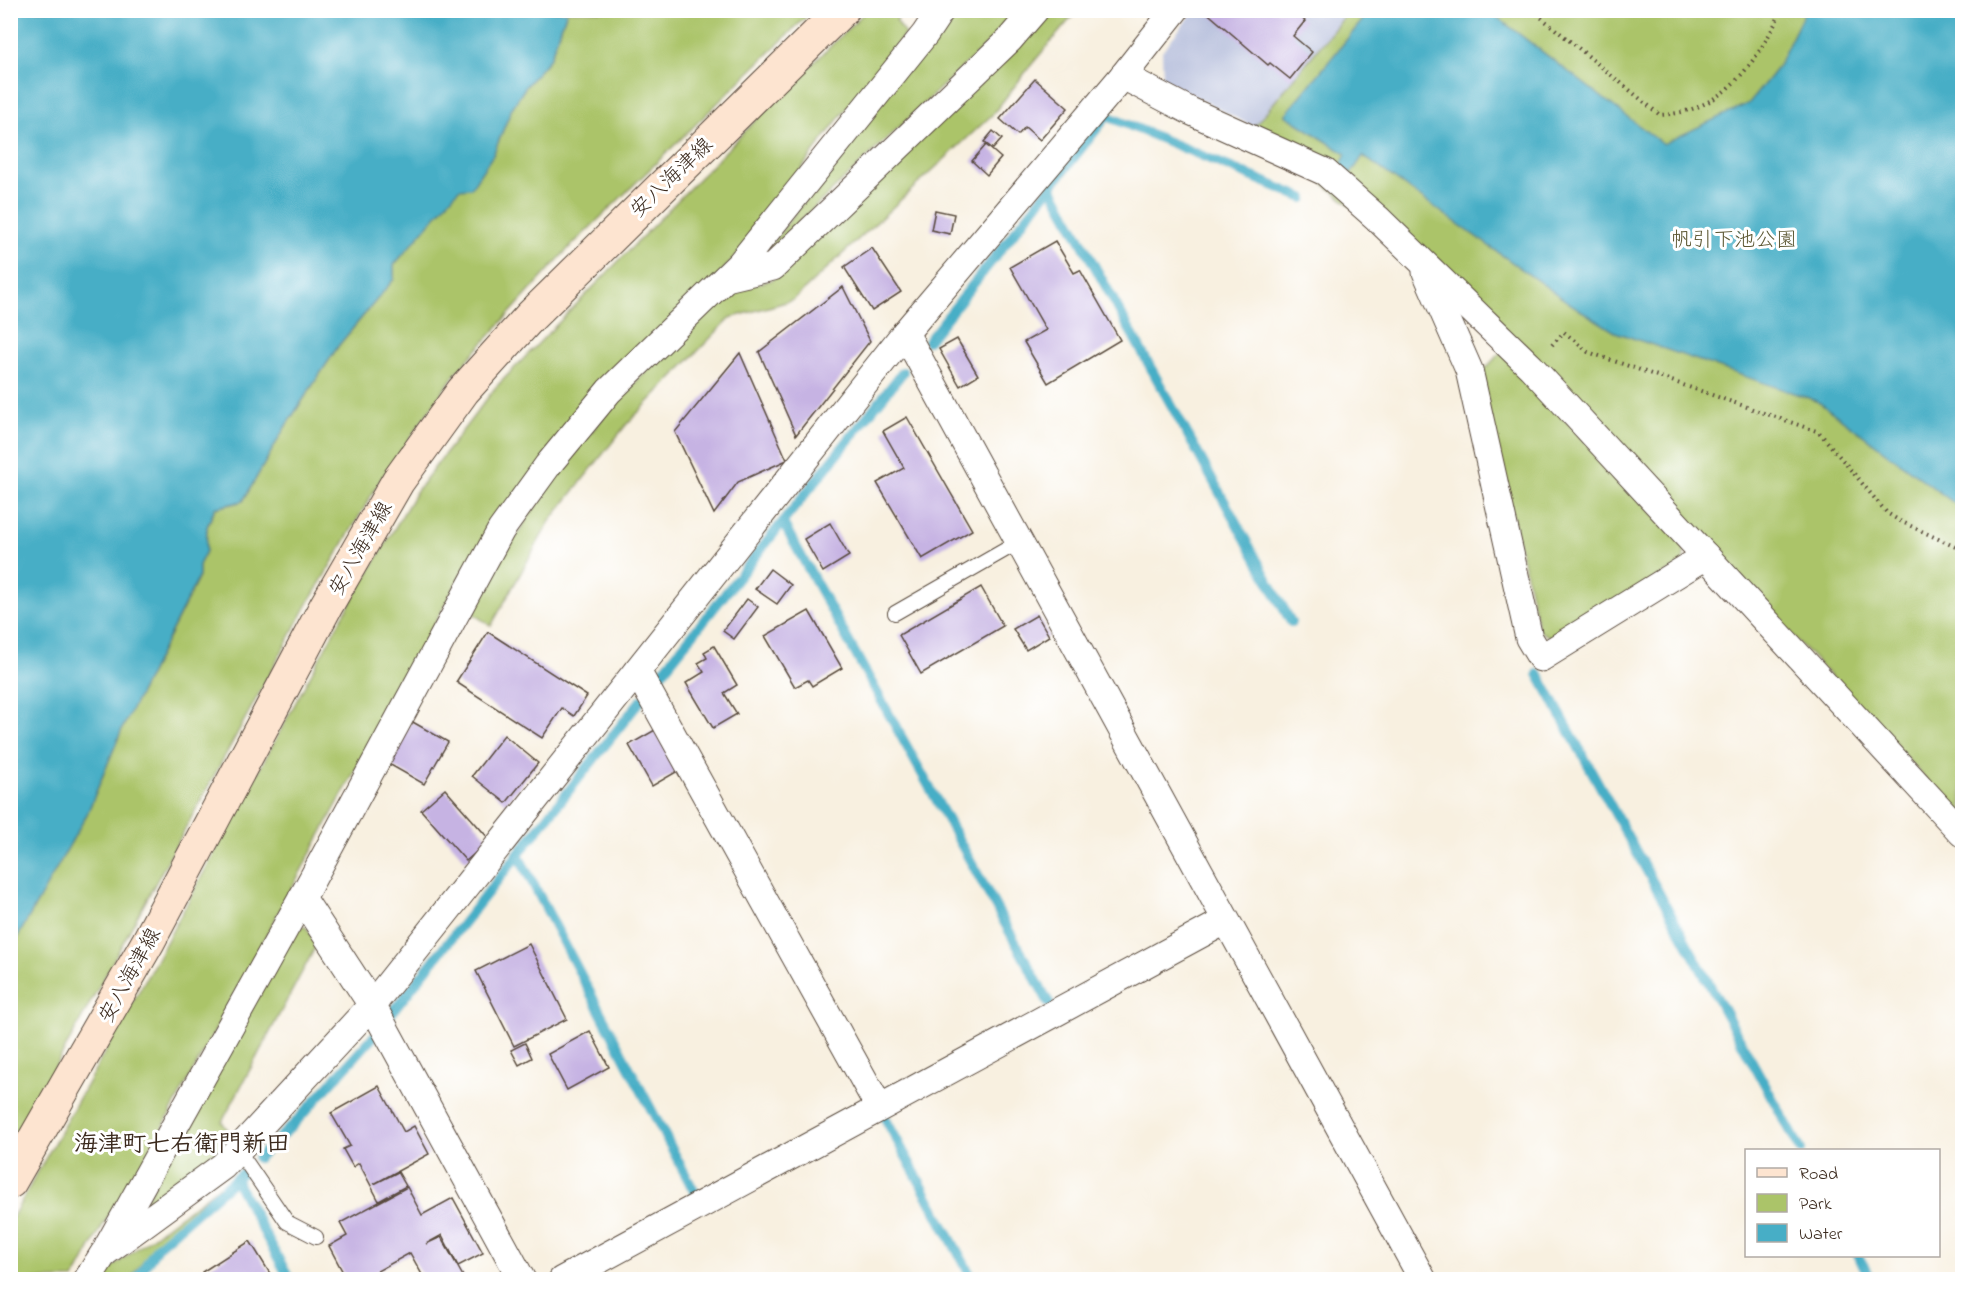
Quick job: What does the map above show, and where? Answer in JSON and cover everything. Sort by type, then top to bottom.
[{"type":"main road","name":"安八海津線","points":[[10,1182],[148,942],[326,606],[398,481],[463,392],[530,317],[842,10]]},
{"type":"street","points":[[87,1280],[302,898],[501,530],[548,465],[609,391],[726,278],[755,245],[925,34],[941,10]]},
{"type":"street","points":[[726,278],[773,267],[1010,39],[1035,10]]},
{"type":"street","points":[[104,1252],[223,1166],[372,1005],[905,333],[1123,76],[1174,10]]},
{"type":"street","points":[[1123,76],[1190,111],[1325,172],[1531,367],[1962,833]]},
{"type":"street","points":[[1421,261],[1469,370],[1529,638],[1541,658],[1706,556]]},
{"type":"street","points":[[905,333],[1423,1280]]},
{"type":"street","points":[[637,671],[879,1107]]},
{"type":"street","points":[[302,898],[372,1005],[522,1280]]},
{"type":"street","points":[[562,1280],[1225,921]]},
{"type":"lane","points":[[895,613],[1019,542]]},
{"type":"lane","points":[[238,1150],[287,1222],[316,1237]]},
{"type":"path","points":[[1532,10],[1660,115],[1681,114],[1724,94],[1756,57],[1782,10]]},
{"type":"path","points":[[1531,367],[1564,332],[1588,352],[1819,432],[1887,513],[1962,550]]},
{"type":"shaded area","points":[[1194,11],[1349,11],[1254,127],[1163,80],[1162,51]]},
{"type":"green space","points":[[567,11],[812,11],[565,252],[455,374],[381,479],[310,600],[11,1148],[11,949],[87,814],[122,729],[199,577],[199,565],[206,551],[207,527],[215,508],[243,501],[287,424],[339,345],[394,279],[394,265],[459,188],[493,155],[512,108],[526,86],[550,58]]},
{"type":"green space","points":[[866,11],[905,11],[896,20],[905,34],[839,118],[742,249],[500,518],[462,573],[133,1182],[105,1221],[74,1279],[11,1280],[11,1220],[157,959],[337,626],[416,492],[495,388],[753,123]]},
{"type":"green space","points":[[962,11],[1019,11],[760,259],[910,63]]},
{"type":"green space","points":[[1046,11],[1077,11],[993,114],[793,300],[730,318],[626,425],[550,521],[491,626],[468,610],[553,479],[614,404],[726,292],[772,280]]},
{"type":"green space","name":"帆引下池公園","points":[[1349,11],[1962,11],[1962,818],[1523,346],[1254,127]]},
{"type":"green space","points":[[1501,352],[1685,547],[1683,563],[1552,638],[1539,631],[1480,374]]},
{"type":"green space","points":[[297,926],[306,927],[317,944],[222,1122],[234,1138],[138,1222],[135,1219]]},
{"type":"green space","points":[[220,1186],[157,1242],[130,1279],[99,1280],[102,1275]]},
{"type":"water","points":[[11,10],[567,11],[550,58],[526,86],[512,108],[493,155],[471,188],[459,189],[394,265],[394,279],[339,345],[287,424],[243,501],[215,508],[207,527],[206,551],[199,565],[199,576],[122,729],[87,814],[11,949]]},
{"type":"water","points":[[1370,11],[1489,11],[1663,144],[1749,103],[1777,68],[1805,11],[1962,11],[1962,509],[1817,401],[1615,332],[1569,303],[1363,156],[1351,174],[1341,165],[1346,154],[1285,115]]},
{"type":"building","points":[[1204,10],[1292,10],[1305,21],[1293,36],[1312,52],[1290,79],[1270,63],[1268,65]]},
{"type":"building","points":[[1035,79],[1068,108],[1040,140],[1025,127],[1018,135],[1000,119]]},
{"type":"building","points":[[993,131],[1002,139],[993,149],[984,142]]},
{"type":"building","points":[[986,145],[1001,158],[987,175],[972,161]]},
{"type":"building","points":[[935,210],[954,214],[950,234],[931,230]]},
{"type":"building","points":[[1055,241],[1074,273],[1080,270],[1120,340],[1048,383],[1024,342],[1046,330],[1010,267]]},
{"type":"building","points":[[872,248],[901,292],[872,311],[844,267]]},
{"type":"building","points":[[843,287],[870,341],[796,435],[759,352]]},
{"type":"building","points":[[957,339],[978,375],[960,386],[939,349]]},
{"type":"building","points":[[740,353],[787,460],[738,482],[714,514],[675,432]]},
{"type":"building","points":[[907,417],[972,530],[922,559],[877,483],[904,468],[883,431]]},
{"type":"building","points":[[830,523],[849,556],[823,572],[804,539]]},
{"type":"building","points":[[770,569],[791,585],[777,604],[755,589]]},
{"type":"building","points":[[981,587],[1003,626],[921,674],[899,635]]},
{"type":"building","points":[[747,599],[758,607],[734,639],[723,631]]},
{"type":"building","points":[[809,611],[842,668],[812,686],[808,680],[795,687],[765,636]]},
{"type":"building","points":[[1037,615],[1049,636],[1026,650],[1013,629]]},
{"type":"building","points":[[488,632],[587,696],[574,716],[562,708],[542,738],[456,682]]},
{"type":"building","points":[[714,646],[737,685],[724,693],[737,714],[713,728],[686,683],[704,672],[698,663],[707,658],[704,652]]},
{"type":"building","points":[[411,721],[448,742],[424,784],[387,763]]},
{"type":"building","points":[[655,730],[678,771],[652,786],[629,745]]},
{"type":"building","points":[[504,735],[538,763],[506,803],[472,776]]},
{"type":"building","points":[[445,789],[490,840],[466,861],[421,810]]},
{"type":"building","points":[[529,944],[567,1019],[514,1046],[476,971]]},
{"type":"building","points":[[590,1031],[609,1067],[567,1090],[548,1054]]},
{"type":"building","points":[[525,1043],[532,1058],[519,1065],[511,1050]]},
{"type":"building","points":[[379,1086],[404,1132],[414,1126],[429,1154],[374,1184],[398,1172],[406,1186],[379,1201],[359,1163],[353,1167],[343,1149],[350,1146],[331,1113]]},
{"type":"building","points":[[407,1187],[422,1215],[453,1198],[483,1253],[458,1266],[442,1235],[426,1244],[441,1237],[464,1278],[462,1280],[425,1280],[410,1253],[361,1280],[347,1280],[329,1246],[347,1236],[340,1223]]},
{"type":"building","points":[[250,1241],[274,1280],[207,1280],[202,1272]]},
{"type":"waterway","points":[[928,341],[1107,116],[1303,198]]},
{"type":"waterway","points":[[1051,187],[1291,622]]},
{"type":"waterway","points":[[657,679],[903,372]]},
{"type":"waterway","points":[[783,523],[1049,1003]]},
{"type":"waterway","points":[[1538,674],[1800,1149]]},
{"type":"waterway","points":[[391,1014],[641,700]]},
{"type":"waterway","points":[[518,855],[694,1191]]},
{"type":"waterway","points":[[258,1158],[294,1124],[373,1037]]},
{"type":"waterway","points":[[885,1118],[973,1280]]},
{"type":"waterway","points":[[136,1280],[158,1246],[242,1173]]},
{"type":"waterway","points":[[235,1179],[290,1280]]},
{"type":"waterway","points":[[1859,1257],[1872,1280]]},
{"type":"district","name":"海津町七右衛門新田","points":[[182,1143]]}]
